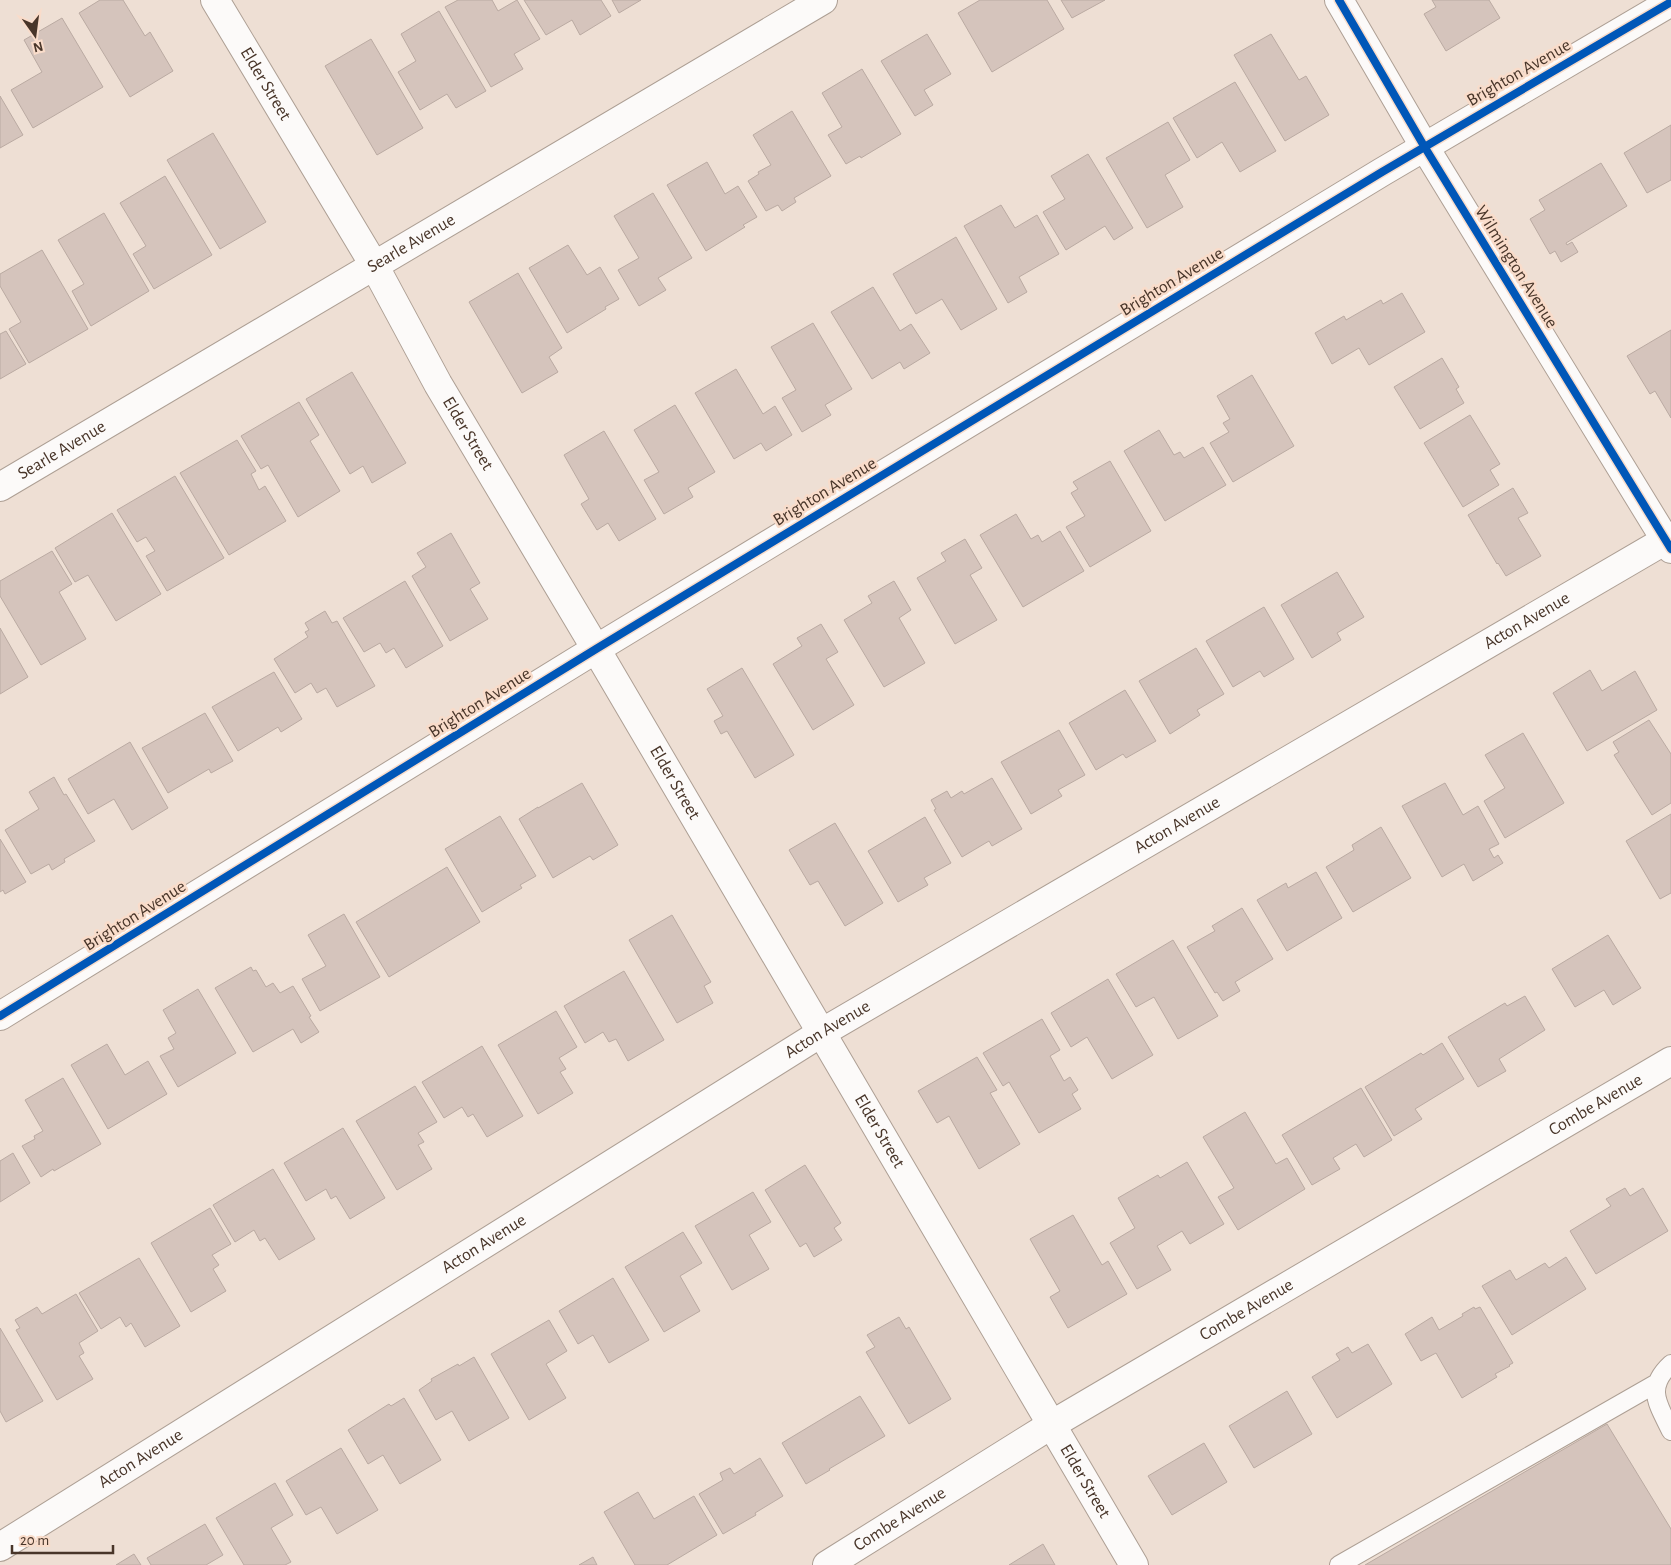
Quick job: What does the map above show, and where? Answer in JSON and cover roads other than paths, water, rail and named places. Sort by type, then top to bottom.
[{"type":"street","name":"Elder Street","points":[[215,0],[374,265],[438,384],[596,649],[1134,1565]]},
{"type":"street","name":"Searle Avenue","points":[[0,487],[823,0]]},
{"type":"street","name":"Wilmington Avenue","points":[[1338,0],[1424,146],[1669,542]]},
{"type":"street","name":"Brighton Avenue","points":[[0,1016],[596,649],[1424,146],[1671,2]]},
{"type":"street","name":"Acton Avenue","points":[[0,1547],[821,1033],[1669,542]]},
{"type":"street","name":"Combe Avenue","points":[[827,1565],[1051,1426],[1671,1061]]},
{"type":"street","points":[[0,1555],[6,1565]]},
{"type":"lane","points":[[1671,1364],[1663,1372],[1657,1383],[1656,1398],[1671,1432]]},
{"type":"lane","points":[[1338,1565],[1657,1383]]}]
